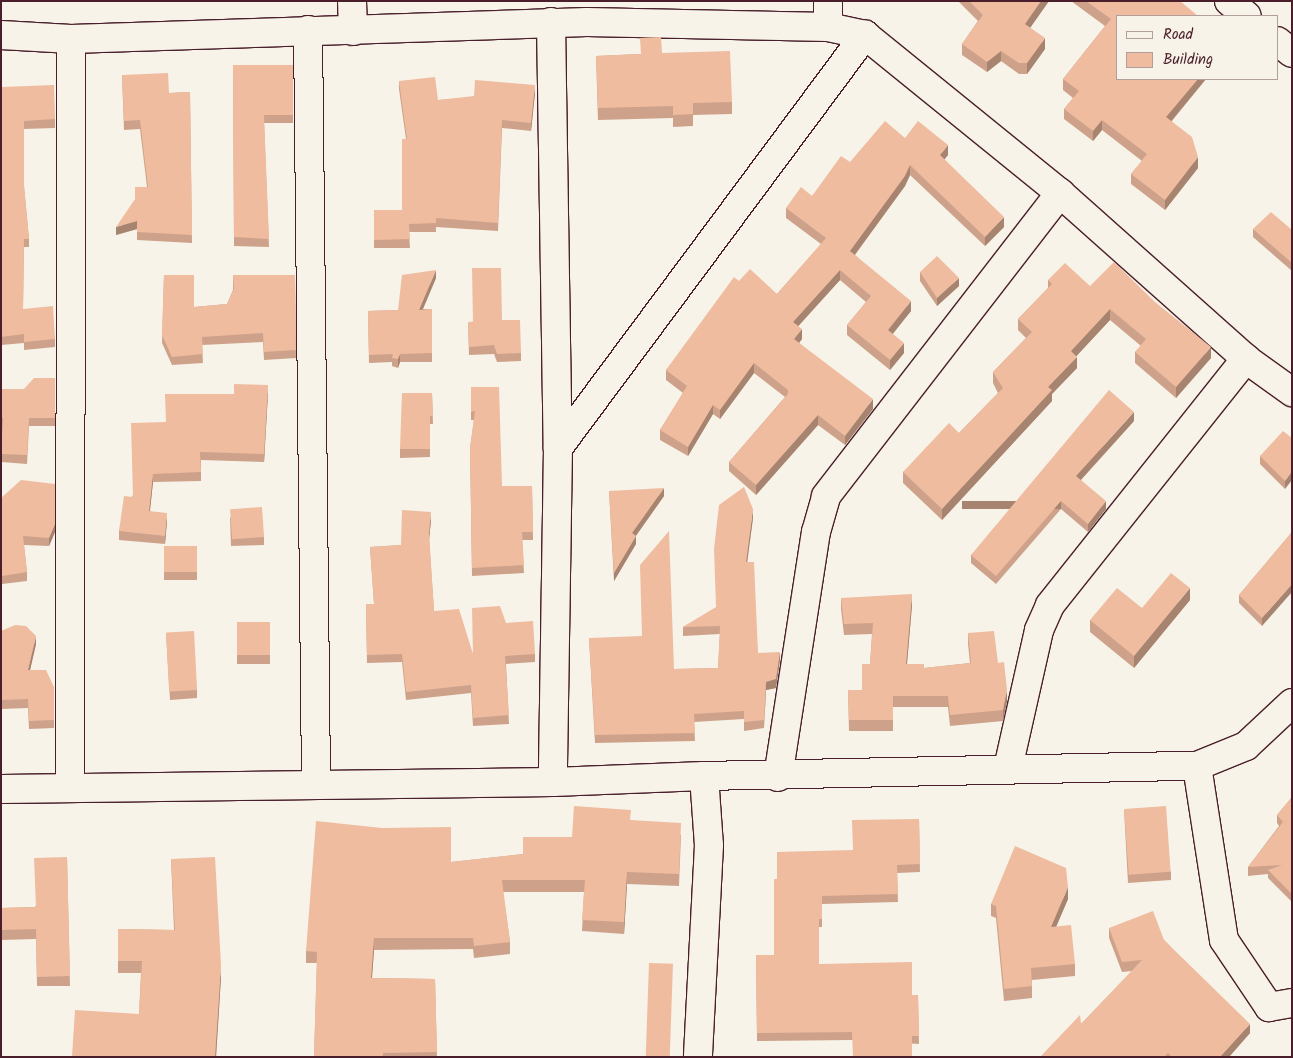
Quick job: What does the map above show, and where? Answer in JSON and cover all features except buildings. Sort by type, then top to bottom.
[{"type":"street","points":[[352,1],[353,31]]},
{"type":"street","points":[[1230,1],[1246,15]]},
{"type":"street","points":[[1,35],[71,39],[308,30],[353,31],[551,22],[587,12],[828,14],[865,35],[1060,193],[1246,359],[1292,392]]},
{"type":"street","points":[[551,22],[558,448],[553,782]]},
{"type":"street","points":[[308,30],[316,785]]},
{"type":"street","points":[[558,448],[865,35]]},
{"type":"street","points":[[70,788],[71,39]]},
{"type":"street","points":[[1278,42],[1292,53]]},
{"type":"street","points":[[778,777],[816,532],[826,496],[1060,193]]},
{"type":"street","points":[[1008,768],[1039,630],[1050,605],[1246,359]]},
{"type":"street","points":[[1,789],[553,782],[704,776],[778,777],[1008,768],[1197,766],[1246,746],[1292,703]]},
{"type":"street","points":[[1197,766],[1224,940],[1269,1007],[1292,1003]]},
{"type":"street","points":[[698,1057],[708,845],[704,776]]}]
